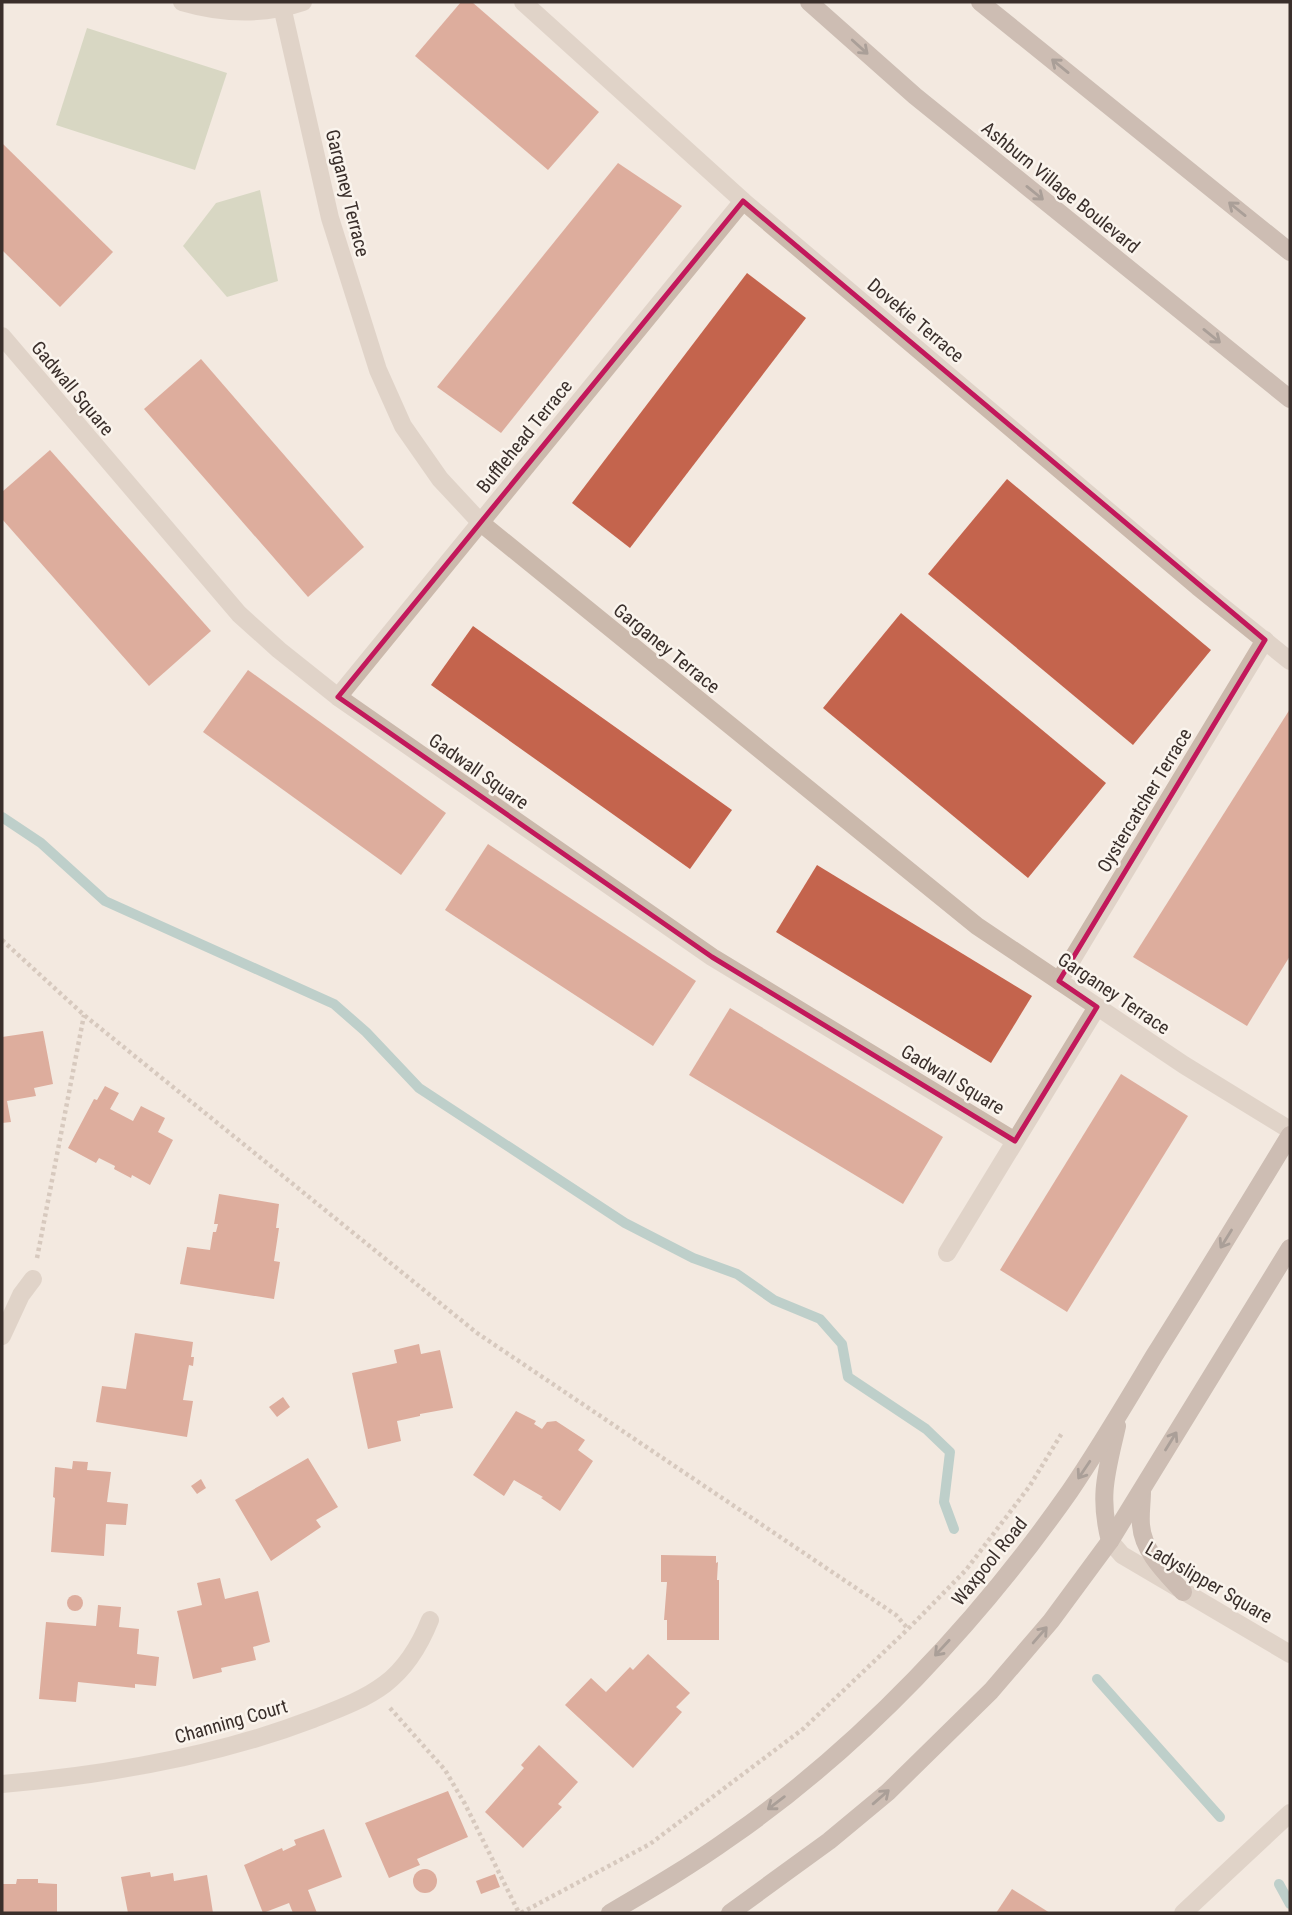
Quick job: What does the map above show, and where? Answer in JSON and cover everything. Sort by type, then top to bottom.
[{"type":"main road","name":"Ashburn Village Boulevard","points":[[809,2],[915,96],[1290,399]]},
{"type":"main road","points":[[980,2],[1290,252]]},
{"type":"main road","name":"Waxpool Road","points":[[610,1913],[668,1880],[733,1836],[830,1760],[926,1667],[1000,1582],[1069,1492],[1290,1133]]},
{"type":"main road","points":[[730,1913],[849,1825],[887,1791],[991,1691],[1051,1622],[1110,1541],[1290,1248]]},
{"type":"main road","points":[[1110,1541],[1103,1517],[1102,1496],[1120,1412]]},
{"type":"main road","points":[[1143,1487],[1140,1527],[1153,1558],[1183,1592]]},
{"type":"street","points":[[182,2],[209,10],[239,13],[303,2]]},
{"type":"street","name":"Dovekie Terrace","points":[[523,2],[743,201],[1198,587],[1290,661]]},
{"type":"street","name":"Garganey Terrace","points":[[282,5],[330,218],[378,370],[403,426],[440,479],[481,523],[976,926],[1290,1133]]},
{"type":"street","name":"Bufflehead Terrace","points":[[338,697],[743,201]]},
{"type":"street","name":"Gadwall Square","points":[[2,336],[239,614],[338,697],[712,957],[1015,1142]]},
{"type":"street","name":"Oystercatcher Terrace","points":[[1059,981],[1265,640]]},
{"type":"street","points":[[947,1253],[1097,1007]]},
{"type":"street","points":[[2,1336],[21,1295],[33,1279]]},
{"type":"street","name":"Ladyslipper Square","points":[[1110,1541],[1122,1555],[1290,1654]]},
{"type":"street","name":"Channing Court","points":[[2,1784],[66,1778],[173,1759],[275,1733],[340,1708],[384,1685],[408,1662],[430,1620]]},
{"type":"street","points":[[1182,1913],[1290,1813]]},
{"type":"path","points":[[2,940],[84,1015],[477,1333],[896,1615],[908,1629]]},
{"type":"path","points":[[33,1279],[84,1015]]},
{"type":"path","points":[[374,1690],[445,1770],[520,1913],[650,1843],[803,1729],[966,1570],[1029,1487],[1062,1433]]},
{"type":"highlighted area","points":[[743,201],[1265,640],[1059,981],[1097,1007],[1015,1141],[712,957],[338,697]]},
{"type":"green space","points":[[87,28],[227,73],[195,170],[56,125]]},
{"type":"green space","points":[[260,190],[278,281],[227,297],[183,246],[216,203]]},
{"type":"building","points":[[461,2],[472,2],[599,112],[548,170],[415,56]]},
{"type":"building","points":[[2,143],[113,252],[60,307],[2,250]]},
{"type":"building","points":[[618,163],[682,206],[501,433],[437,387]]},
{"type":"building","points":[[747,273],[806,318],[630,548],[572,503]]},
{"type":"building","points":[[201,359],[364,547],[308,597],[144,409]]},
{"type":"building","points":[[50,450],[211,631],[149,686],[2,519],[2,492]]},
{"type":"building","points":[[1007,479],[1211,650],[1133,745],[928,574]]},
{"type":"building","points":[[901,613],[1106,783],[1028,878],[823,708]]},
{"type":"building","points":[[473,626],[732,810],[690,869],[431,685]]},
{"type":"building","points":[[248,670],[446,813],[401,875],[203,732]]},
{"type":"building","points":[[1290,709],[1290,956],[1247,1026],[1133,957]]},
{"type":"building","points":[[488,844],[696,981],[653,1046],[445,910]]},
{"type":"building","points":[[817,865],[1032,996],[991,1063],[776,932]]},
{"type":"building","points":[[730,1008],[943,1137],[903,1204],[689,1075]]},
{"type":"building","points":[[43,1031],[53,1084],[34,1088],[36,1096],[7,1101],[11,1122],[2,1123],[2,1037]]},
{"type":"building","points":[[1121,1074],[1188,1116],[1067,1312],[1000,1270]]},
{"type":"building","points":[[105,1086],[119,1093],[110,1109],[133,1121],[141,1106],[165,1118],[158,1132],[173,1140],[150,1185],[114,1169],[115,1166],[99,1158],[96,1163],[68,1148],[94,1099],[97,1100]]},
{"type":"building","points":[[219,1194],[279,1204],[274,1261],[280,1262],[274,1299],[180,1284],[187,1247],[210,1250],[213,1232],[216,1232],[218,1224],[214,1224]]},
{"type":"building","points":[[135,1333],[193,1342],[193,1366],[189,1365],[183,1400],[193,1401],[187,1437],[96,1422],[102,1386],[126,1389]]},
{"type":"building","points":[[419,1344],[421,1354],[440,1350],[453,1408],[397,1421],[401,1441],[368,1449],[352,1373],[397,1363],[394,1350]]},
{"type":"building","points":[[283,1397],[290,1407],[277,1417],[269,1407]]},
{"type":"building","points":[[516,1411],[536,1421],[534,1424],[542,1429],[547,1422],[556,1421],[585,1440],[578,1450],[593,1461],[560,1511],[541,1498],[543,1497],[514,1480],[504,1496],[473,1475]]},
{"type":"building","points":[[308,1458],[338,1507],[316,1520],[321,1527],[271,1561],[235,1500]]},
{"type":"building","points":[[73,1461],[88,1462],[87,1470],[111,1472],[107,1502],[128,1504],[126,1525],[106,1524],[104,1556],[51,1552],[55,1467],[72,1469]]},
{"type":"building","points":[[201,1479],[206,1488],[197,1494],[191,1486]]},
{"type":"building","points":[[661,1555],[716,1556],[719,1580],[719,1640],[667,1640],[667,1620],[664,1620],[667,1582],[661,1582]]},
{"type":"building","points":[[220,1578],[225,1599],[258,1591],[270,1642],[253,1647],[256,1660],[221,1668],[222,1672],[193,1679],[177,1611],[202,1605],[197,1583]]},
{"type":"building","points":[[72,1595],[78,1595],[83,1603],[81,1609],[72,1611],[67,1606],[67,1600]]},
{"type":"building","points":[[98,1605],[121,1607],[119,1627],[139,1629],[137,1654],[159,1657],[156,1686],[135,1684],[135,1688],[78,1682],[76,1702],[39,1699],[46,1622],[96,1626]]},
{"type":"building","points":[[648,1654],[690,1693],[676,1707],[682,1712],[633,1768],[565,1705],[591,1678],[606,1692],[630,1667],[633,1670]]},
{"type":"building","points":[[539,1745],[578,1782],[558,1804],[562,1807],[523,1848],[485,1812],[524,1768],[521,1765]]},
{"type":"building","points":[[448,1791],[468,1837],[417,1859],[420,1865],[389,1878],[365,1823]]},
{"type":"building","points":[[324,1829],[342,1877],[308,1890],[317,1913],[293,1913],[289,1903],[263,1913],[244,1865],[282,1848],[283,1851],[296,1845],[294,1840]]},
{"type":"building","points":[[425,1869],[433,1873],[437,1881],[433,1889],[425,1893],[417,1889],[413,1881],[417,1873]]},
{"type":"building","points":[[150,1872],[151,1877],[173,1873],[174,1881],[207,1875],[213,1913],[128,1913],[121,1877]]},
{"type":"building","points":[[495,1874],[500,1887],[481,1894],[476,1881]]},
{"type":"building","points":[[17,1879],[38,1879],[38,1883],[57,1884],[57,1913],[2,1913],[2,1884],[16,1884]]},
{"type":"building","points":[[1012,1889],[1050,1913],[996,1913]]},
{"type":"waterway","points":[[2,817],[41,843],[105,901],[334,1004],[366,1032],[419,1088],[625,1223],[693,1258],[737,1274],[774,1300],[820,1319],[842,1344],[848,1377],[926,1429],[950,1452],[944,1502],[954,1529]]},
{"type":"waterway","points":[[1097,1679],[1220,1817]]},
{"type":"waterway","points":[[1279,1884],[1290,1904]]}]
